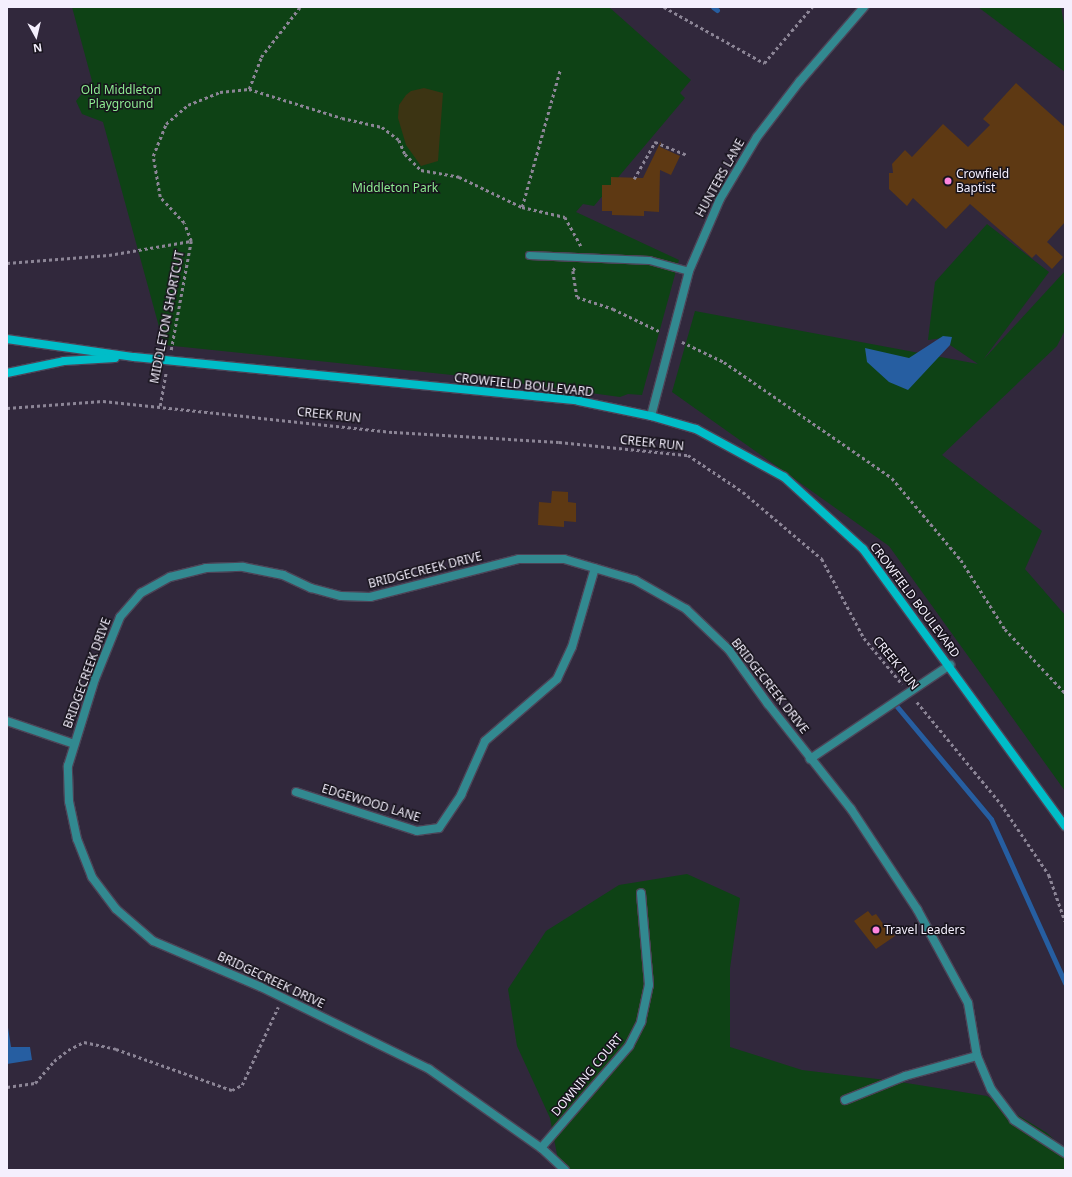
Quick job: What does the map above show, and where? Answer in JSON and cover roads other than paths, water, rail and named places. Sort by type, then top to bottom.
[{"type":"main road","name":"CROWFIELD BOULEVARD","points":[[7,339],[134,357],[579,401],[651,416],[696,429],[784,477],[863,550],[950,666],[1065,826]]},
{"type":"main road","name":"CROWFIELD BOULEVARD","points":[[7,373],[64,361],[134,357]]},
{"type":"street","name":"HUNTERS LANE","points":[[651,416],[690,272],[720,199],[757,137],[800,81],[864,7]]},
{"type":"street","name":"BRIDGECREEK DRIVE","points":[[565,1170],[541,1148],[429,1069],[282,998],[153,941],[116,909],[92,877],[77,839],[69,801],[68,766],[95,679],[120,617],[141,593],[170,577],[206,568],[243,567],[283,575],[310,588],[326,592],[370,597],[519,559],[564,559],[635,580],[686,609],[729,650],[810,759],[851,809],[918,909],[968,1003],[977,1056],[991,1089],[1014,1120],[1065,1153]]},
{"type":"street","name":"EDGEWOOD LANE","points":[[296,792],[417,832],[439,828],[461,795],[485,741],[556,679],[572,647],[594,568]]},
{"type":"street","points":[[810,759],[950,666]]},
{"type":"street","name":"BRIDGECREEK DRIVE","points":[[7,721],[74,744]]},
{"type":"street","name":"DOWNING COURT","points":[[541,1148],[629,1046],[641,1022],[649,985],[641,893]]},
{"type":"street","points":[[845,1100],[905,1076],[977,1056]]},
{"type":"lane","points":[[529,255],[649,260],[690,272]]},
{"type":"water","points":[[943,336],[952,337],[950,345],[908,390],[889,382],[867,362],[865,348],[909,358]]},
{"type":"water","points":[[7,1021],[11,1047],[30,1047],[32,1060],[7,1064]]},
{"type":"waterway","points":[[713,7],[717,10]]},
{"type":"waterway","points":[[894,703],[991,819],[1065,983]]},
{"type":"place","name":"Crowfield Baptist","points":[[948,181]]},
{"type":"place","name":"Travel Leaders","points":[[876,930]]},
{"type":"park label","name":"Old Middleton Playground","points":[[121,97]]},
{"type":"park label","name":"Middleton Park","points":[[395,188]]}]
